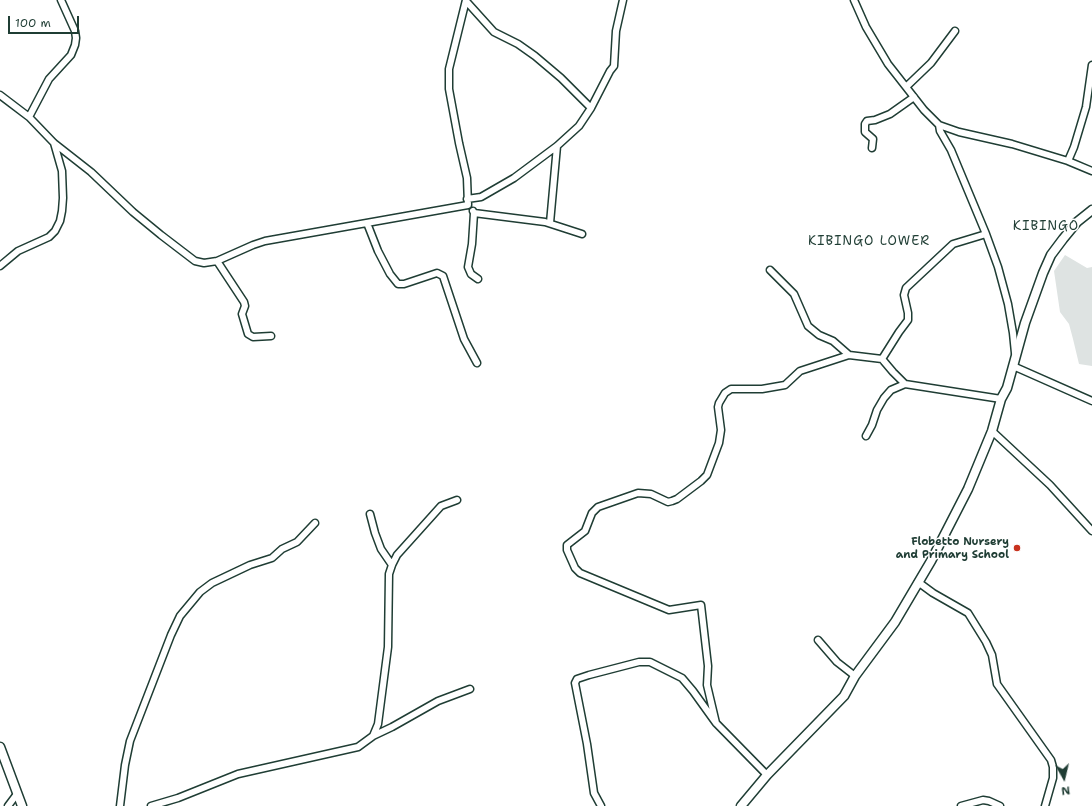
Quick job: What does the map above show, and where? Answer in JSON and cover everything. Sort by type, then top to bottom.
[{"type":"main road","points":[[741,806],[767,775],[844,696],[855,676],[894,622],[931,561],[968,489],[992,431],[1007,388],[1034,295],[1051,255],[1062,239],[1092,210]]},
{"type":"main road","points":[[0,747],[22,806]]},
{"type":"street","points":[[29,117],[49,79],[71,55],[75,45],[76,38],[74,31],[61,0]]},
{"type":"street","points":[[466,0],[494,32],[518,44],[535,56],[561,78],[591,108]]},
{"type":"street","points":[[466,0],[448,80],[467,178],[467,202],[474,213],[472,244],[468,267],[471,274],[478,279]]},
{"type":"street","points":[[0,95],[29,117],[54,143],[91,172],[133,212],[195,261],[204,263],[217,261],[254,245],[265,242],[467,202],[481,197],[514,178],[558,146],[579,126],[591,108],[614,66],[616,31],[623,0]]},
{"type":"street","points":[[854,0],[875,44],[924,110],[939,125],[959,132],[1012,144],[1068,161],[1092,171]]},
{"type":"street","points":[[906,87],[931,63],[955,31]]},
{"type":"street","points":[[1068,161],[1076,141],[1086,107],[1092,65]]},
{"type":"street","points":[[872,148],[873,139],[865,132],[865,124],[867,121],[875,120],[890,114],[914,97]]},
{"type":"street","points":[[939,125],[940,131],[951,150],[986,234],[998,267],[1008,304],[1016,356]]},
{"type":"street","points":[[0,266],[18,251],[49,237],[55,232],[60,221],[63,198],[62,171],[54,143]]},
{"type":"street","points":[[550,223],[558,146]]},
{"type":"street","points":[[474,213],[515,217],[550,223],[582,234]]},
{"type":"street","points":[[367,223],[381,257],[390,274],[398,284],[404,284],[437,273],[443,276],[462,333],[477,364]]},
{"type":"street","points":[[882,359],[908,320],[904,295],[906,288],[953,244],[986,234]]},
{"type":"street","points":[[217,261],[244,302],[245,306],[242,314],[248,334],[253,337],[271,336]]},
{"type":"street","points":[[770,270],[794,294],[808,326],[819,335],[833,342],[849,355]]},
{"type":"street","points":[[716,723],[708,685],[707,658],[701,605],[669,610],[580,573],[576,570],[567,550],[567,546],[583,533],[592,513],[598,507],[638,493],[651,494],[668,502],[672,501],[701,481],[707,475],[719,443],[721,430],[718,407],[720,399],[728,391],[735,388],[744,390],[762,389],[785,385],[800,370],[849,355],[882,359],[892,372],[905,384]]},
{"type":"street","points":[[1013,366],[1092,401]]},
{"type":"street","points":[[866,436],[884,398],[891,390],[905,384],[1002,399]]},
{"type":"street","points":[[992,431],[1050,485],[1092,531]]},
{"type":"street","points":[[373,736],[378,724],[388,647],[388,574],[397,554],[441,506],[457,500]]},
{"type":"street","points":[[370,514],[381,549],[392,565]]},
{"type":"street","points":[[120,806],[125,765],[130,741],[171,634],[180,616],[200,592],[212,584],[250,565],[272,558],[282,549],[302,538],[315,523]]},
{"type":"street","points":[[918,582],[932,593],[968,613],[986,642],[992,654],[997,684],[1051,760],[1053,767],[1053,778],[1045,806]]},
{"type":"street","points":[[818,640],[837,662],[855,676]]},
{"type":"street","points":[[601,806],[594,793],[587,744],[574,685],[576,680],[589,675],[639,662],[650,662],[682,678],[716,723],[767,775]]},
{"type":"street","points":[[152,806],[178,798],[238,774],[358,747],[373,736],[438,701],[470,689]]},
{"type":"street","points":[[8,806],[17,794]]},
{"type":"street","points":[[961,806],[984,800],[1000,806]]},
{"type":"shaded area","points":[[1065,255],[1087,268],[1092,267],[1092,366],[1079,364],[1069,324],[1060,312],[1054,271]]},
{"type":"place","name":"Flobetto Nursery and Primary School","points":[[1017,548]]},
{"type":"district","name":"KIBINGO","points":[[1046,227]]},
{"type":"district","name":"KIBINGO LOWER","points":[[869,242]]}]
